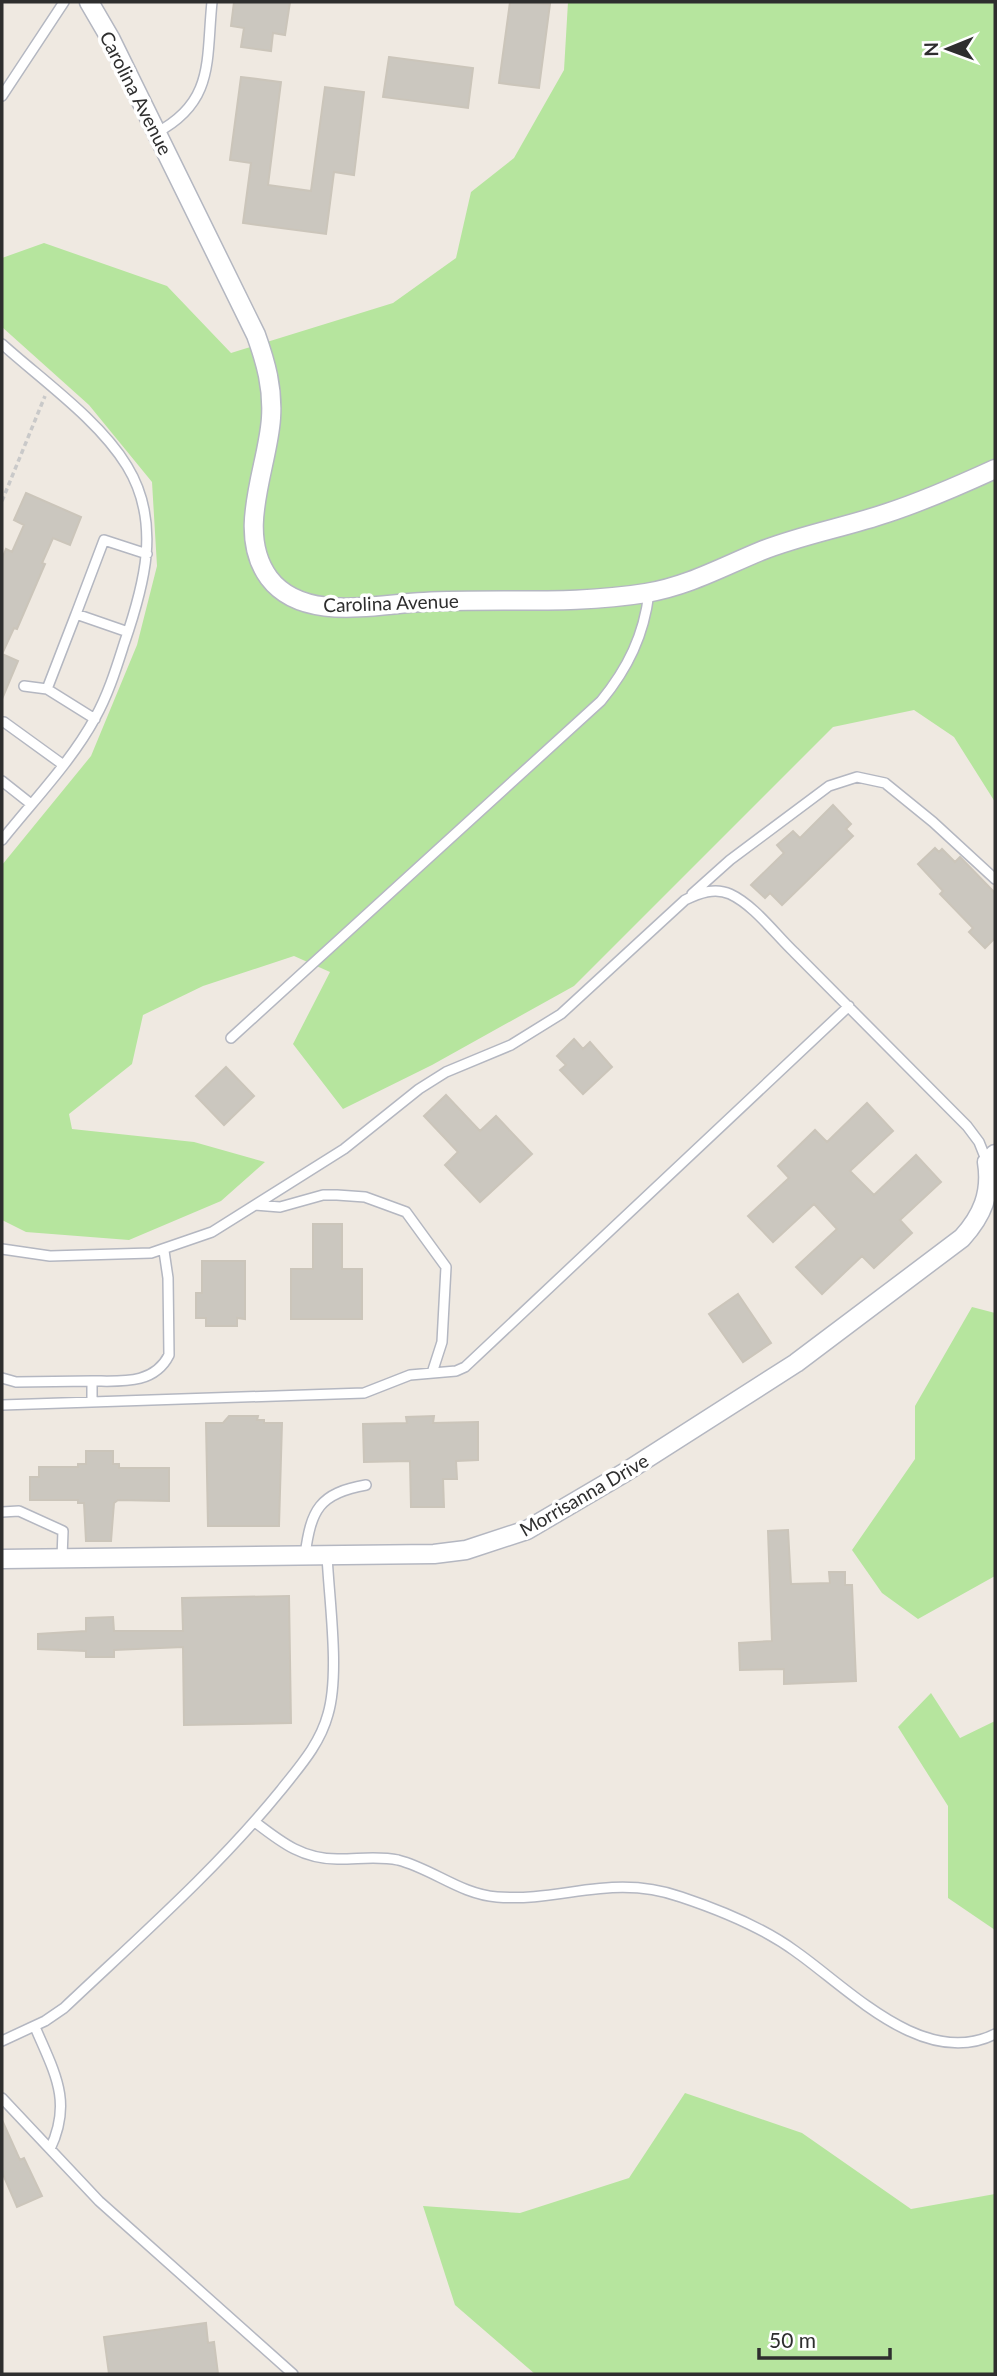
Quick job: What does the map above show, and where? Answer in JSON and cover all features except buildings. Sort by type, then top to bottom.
[{"type":"street","name":"Carolina Avenue","points":[[89,2],[256,335],[267,365],[271,419],[254,532],[261,563],[282,591],[297,600],[328,607],[444,601],[594,600],[649,593],[717,573],[782,544],[888,513],[995,469]]},
{"type":"street","name":"Morrisanna Drive","points":[[2,1559],[434,1554],[497,1542],[527,1530],[624,1473],[796,1363],[962,1238],[984,1207],[989,1188],[991,1158]]},
{"type":"lane","points":[[2,96],[64,2]]},
{"type":"lane","points":[[156,133],[174,124],[199,97],[212,2]]},
{"type":"lane","points":[[2,344],[93,426],[127,466],[145,513],[147,554],[139,598],[109,690],[95,719],[2,839]]},
{"type":"lane","points":[[47,690],[104,540],[147,554]]},
{"type":"lane","points":[[231,1038],[601,701],[631,658],[643,626],[649,593]]},
{"type":"lane","points":[[76,614],[128,632]]},
{"type":"lane","points":[[24,686],[47,690],[95,719]]},
{"type":"lane","points":[[4,722],[62,764]]},
{"type":"lane","points":[[2,1250],[50,1256],[164,1251],[212,1232],[344,1149],[419,1089],[446,1072],[511,1045],[561,1014],[730,860],[829,786],[857,777],[885,783],[933,822],[995,879]]},
{"type":"lane","points":[[2,781],[31,804]]},
{"type":"lane","points":[[685,900],[700,892],[714,891],[733,895],[849,1006],[967,1126],[991,1158]]},
{"type":"lane","points":[[2,1405],[364,1393],[410,1375],[456,1371],[465,1367],[849,1006]]},
{"type":"lane","points":[[255,1205],[280,1207],[323,1195],[337,1195],[365,1198],[406,1212],[446,1267],[442,1342],[432,1373]]},
{"type":"lane","points":[[2,1378],[16,1382],[145,1378],[164,1364],[171,1343],[164,1251]]},
{"type":"lane","points":[[92,1381],[92,1402]]},
{"type":"lane","points":[[305,1555],[309,1524],[316,1509],[340,1491],[366,1485]]},
{"type":"lane","points":[[2,1512],[19,1511],[63,1531],[62,1558]]},
{"type":"lane","points":[[2,2041],[35,2027],[64,2008],[218,1863],[255,1822],[316,1745],[329,1712],[333,1689],[327,1555]]},
{"type":"lane","points":[[255,1822],[301,1854],[319,1859],[396,1860],[470,1892],[496,1897],[626,1886],[680,1896],[769,1935],[794,1950],[877,2015],[899,2027],[951,2042],[970,2042],[995,2034]]},
{"type":"lane","points":[[35,2027],[62,2092],[59,2129],[50,2149]]},
{"type":"lane","points":[[2,2098],[99,2201],[293,2374]]},
{"type":"path","points":[[2,501],[49,386]]},
{"type":"green space","points":[[568,2],[995,2],[995,802],[954,737],[914,710],[833,727],[574,986],[432,1065],[343,1109],[293,1044],[330,972],[294,956],[203,986],[143,1015],[132,1064],[69,1114],[72,1129],[194,1142],[265,1162],[221,1201],[129,1240],[26,1232],[2,1220],[2,865],[91,756],[137,645],[157,566],[152,482],[89,405],[2,327],[2,258],[44,243],[167,286],[231,353],[393,303],[456,258],[471,192],[514,158],[564,70]]},
{"type":"green space","points":[[972,1307],[995,1313],[995,1576],[918,1619],[882,1593],[852,1550],[915,1459],[915,1406]]},
{"type":"green space","points":[[931,1693],[960,1738],[995,1721],[995,1930],[948,1898],[948,1806],[898,1727]]},
{"type":"green space","points":[[685,2093],[802,2133],[911,2209],[995,2194],[995,2374],[535,2374],[455,2305],[423,2206],[520,2213],[629,2178]]}]
